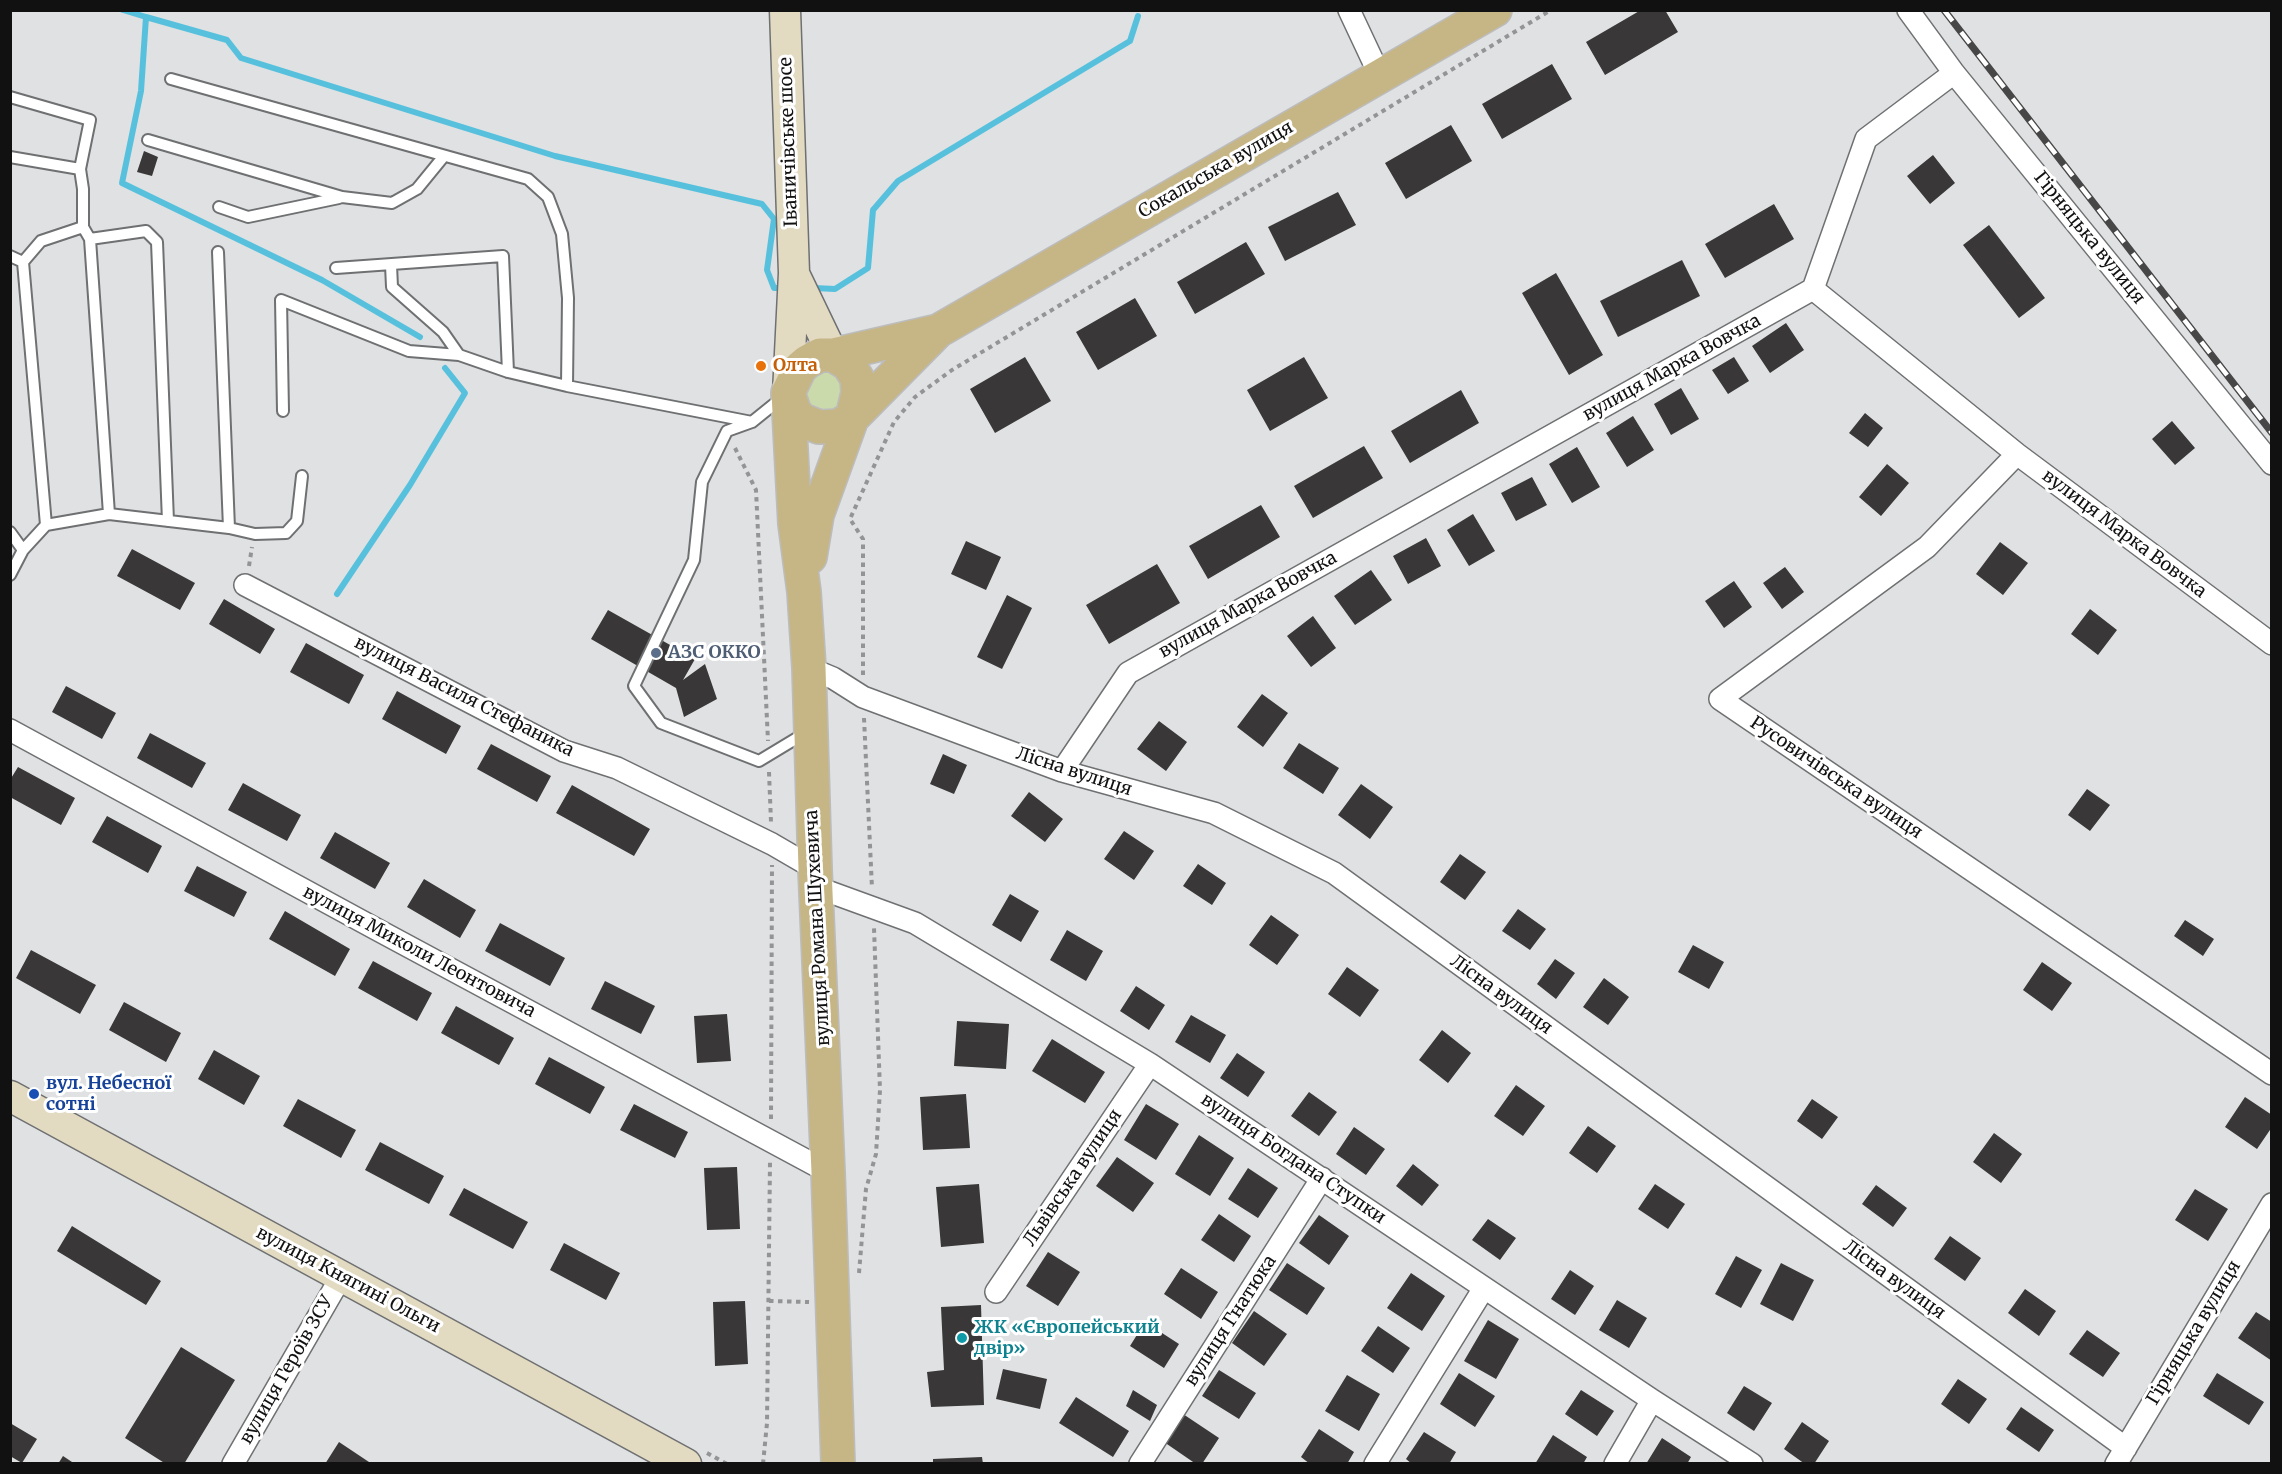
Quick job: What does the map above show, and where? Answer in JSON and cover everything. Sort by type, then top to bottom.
[{"type":"main road","name":"Сокальська вулиця","points":[[938,331],[1495,10]]},
{"type":"main road","points":[[938,331],[852,418],[838,426],[828,428],[810,424],[795,413],[788,393],[795,375],[807,362],[820,356],[938,331]]},
{"type":"main road","points":[[804,592],[818,515],[841,443],[852,418],[858,393],[857,378],[848,364],[833,355]]},
{"type":"main road","name":"вулиця Романа Шухевича","points":[[788,393],[795,525],[804,592],[809,668],[838,1464]]},
{"type":"street","name":"Іваничівське шосе","points":[[785,10],[794,273],[788,393]]},
{"type":"street","points":[[1349,10],[1380,76]]},
{"type":"street","name":"Гірняцька вулиця","points":[[1908,10],[1954,73],[2271,464]]},
{"type":"street","points":[[1813,289],[1866,138],[1954,73]]},
{"type":"street","points":[[794,273],[833,355]]},
{"type":"street","name":"вулиця Марка Вовчка","points":[[1062,771],[1128,673],[1813,289],[2017,454],[2271,644]]},
{"type":"street","name":"Русовичівська вулиця","points":[[2017,454],[1927,547],[1720,699],[2271,1074]]},
{"type":"street","name":"вулиця Василя Стефаника","points":[[245,585],[564,751],[617,768],[772,844],[816,878]]},
{"type":"street","name":"Лісна вулиця","points":[[809,668],[833,678],[863,697],[1062,771],[1214,813],[1334,873],[2121,1456]]},
{"type":"street","name":"вулиця Миколи Леонтовича","points":[[10,730],[828,1172]]},
{"type":"street","name":"вулиця Богдана Ступки","points":[[816,878],[873,906],[915,922],[1150,1064],[1652,1400],[1752,1464]]},
{"type":"street","name":"Львівська вулиця","points":[[996,1292],[1150,1064]]},
{"type":"street","name":"вулиця Княгині Ольги","points":[[10,1096],[686,1464]]},
{"type":"street","name":"вулиця Гнатюка","points":[[1140,1464],[1322,1178]]},
{"type":"street","name":"Гірняцька вулиця","points":[[2121,1456],[2271,1204]]},
{"type":"street","name":"вулиця Героїв ЗСУ","points":[[233,1464],[341,1277]]},
{"type":"street","points":[[1375,1464],[1484,1288]]},
{"type":"street","points":[[1615,1464],[1652,1400]]},
{"type":"lane","points":[[171,79],[528,179],[548,197],[562,234],[568,298],[567,386]]},
{"type":"lane","points":[[10,97],[90,120],[80,169],[83,189],[83,227],[90,239],[109,514]]},
{"type":"lane","points":[[148,140],[342,197],[392,203],[417,189],[444,156]]},
{"type":"lane","points":[[10,158],[80,169]]},
{"type":"lane","points":[[219,207],[248,217],[342,197]]},
{"type":"lane","points":[[46,525],[23,262],[41,241],[83,227]]},
{"type":"lane","points":[[90,239],[146,231],[157,242],[168,521]]},
{"type":"lane","points":[[218,252],[229,528]]},
{"type":"lane","points":[[10,255],[23,262]]},
{"type":"lane","points":[[336,268],[503,256],[508,372]]},
{"type":"lane","points":[[391,265],[392,287],[443,332],[459,355]]},
{"type":"lane","points":[[283,411],[281,300],[409,351],[459,355],[508,372],[567,386],[752,422]]},
{"type":"lane","points":[[788,393],[752,422],[727,431],[702,482],[694,560],[634,686],[661,723],[759,761],[810,730]]},
{"type":"lane","points":[[10,575],[23,550],[46,525],[109,514],[229,528],[255,534],[286,533],[297,520],[302,476]]},
{"type":"lane","points":[[10,532],[23,550]]},
{"type":"path","points":[[858,1283],[866,1189],[876,1154],[880,1090],[863,697],[863,539],[850,519],[894,422],[915,397],[952,370],[1551,10]]},
{"type":"path","points":[[727,431],[756,490],[768,750]]},
{"type":"path","points":[[245,585],[255,534]]},
{"type":"path","points":[[763,1464],[767,1423],[771,1141],[772,844],[769,762]]},
{"type":"green space","points":[[823,371],[838,376],[843,382],[839,411],[809,412],[803,383]]},
{"type":"building","points":[[1641,10],[1665,10],[1678,32],[1605,75],[1586,42]]},
{"type":"building","points":[[1552,64],[1572,99],[1502,139],[1482,104]]},
{"type":"building","points":[[1451,125],[1472,161],[1406,199],[1385,163]]},
{"type":"building","points":[[144,151],[158,157],[152,176],[137,172]]},
{"type":"building","points":[[1933,155],[1955,183],[1930,204],[1907,176]]},
{"type":"building","points":[[1338,192],[1356,225],[1285,261],[1268,227]]},
{"type":"building","points":[[1774,204],[1794,239],[1725,278],[1705,244]]},
{"type":"building","points":[[1989,225],[2045,298],[2019,318],[1963,245]]},
{"type":"building","points":[[1246,242],[1265,274],[1195,314],[1177,282]]},
{"type":"building","points":[[1682,260],[1700,296],[1618,337],[1600,301]]},
{"type":"building","points":[[1556,273],[1603,355],[1569,375],[1522,293]]},
{"type":"building","points":[[1135,298],[1157,336],[1098,370],[1076,332]]},
{"type":"building","points":[[1786,323],[1804,350],[1770,373],[1752,346]]},
{"type":"building","points":[[1025,357],[1051,401],[995,433],[970,389]]},
{"type":"building","points":[[1304,357],[1328,398],[1270,431],[1247,390]]},
{"type":"building","points":[[1734,357],[1749,381],[1728,394],[1712,370]]},
{"type":"building","points":[[1681,388],[1699,419],[1671,435],[1654,404]]},
{"type":"building","points":[[1461,390],[1479,423],[1410,463],[1391,431]]},
{"type":"building","points":[[1865,413],[1883,428],[1868,447],[1849,433]]},
{"type":"building","points":[[1633,416],[1654,450],[1627,467],[1606,433]]},
{"type":"building","points":[[2172,421],[2195,448],[2175,465],[2152,439]]},
{"type":"building","points":[[1364,446],[1383,478],[1313,518],[1294,486]]},
{"type":"building","points":[[1577,447],[1600,487],[1572,503],[1549,464]]},
{"type":"building","points":[[1887,464],[1909,483],[1881,516],[1859,497]]},
{"type":"building","points":[[1532,477],[1547,505],[1516,521],[1501,493]]},
{"type":"building","points":[[1261,505],[1280,537],[1208,579],[1189,546]]},
{"type":"building","points":[[1473,514],[1495,551],[1469,566],[1447,530]]},
{"type":"building","points":[[1426,538],[1441,566],[1408,584],[1393,556]]},
{"type":"building","points":[[966,541],[1001,557],[986,590],[951,574]]},
{"type":"building","points":[[2000,542],[2028,563],[2003,595],[1976,574]]},
{"type":"building","points":[[132,549],[195,583],[180,610],[117,576]]},
{"type":"building","points":[[1157,564],[1180,603],[1109,644],[1086,605]]},
{"type":"building","points":[[1785,567],[1804,592],[1782,609],[1763,583]]},
{"type":"building","points":[[1371,570],[1392,600],[1355,625],[1334,596]]},
{"type":"building","points":[[1734,581],[1752,607],[1724,628],[1705,601]]},
{"type":"building","points":[[1007,595],[1032,608],[1002,669],[977,657]]},
{"type":"building","points":[[224,599],[275,629],[260,654],[209,624]]},
{"type":"building","points":[[2090,609],[2117,630],[2098,655],[2071,634]]},
{"type":"building","points":[[608,610],[695,659],[683,680],[705,664],[717,699],[684,717],[676,688],[591,639]]},
{"type":"building","points":[[1313,616],[1336,648],[1311,667],[1287,636]]},
{"type":"building","points":[[306,643],[364,675],[349,704],[290,672]]},
{"type":"building","points":[[66,686],[116,713],[102,739],[52,712]]},
{"type":"building","points":[[397,691],[461,726],[446,754],[382,719]]},
{"type":"building","points":[[1262,694],[1288,713],[1263,747],[1237,727]]},
{"type":"building","points":[[1159,721],[1187,742],[1166,771],[1137,749]]},
{"type":"building","points":[[150,733],[206,763],[192,788],[137,758]]},
{"type":"building","points":[[1299,743],[1339,768],[1323,794],[1283,768]]},
{"type":"building","points":[[491,744],[551,776],[537,802],[477,769]]},
{"type":"building","points":[[943,754],[967,765],[954,794],[930,784]]},
{"type":"building","points":[[18,767],[75,798],[61,825],[10,797],[10,780]]},
{"type":"building","points":[[243,783],[301,815],[287,841],[228,810]]},
{"type":"building","points":[[1361,784],[1393,807],[1370,839],[1338,815]]},
{"type":"building","points":[[572,785],[650,829],[634,856],[556,813]]},
{"type":"building","points":[[2087,789],[2110,805],[2090,831],[2068,815]]},
{"type":"building","points":[[1029,792],[1063,819],[1045,842],[1011,816]]},
{"type":"building","points":[[107,816],[162,846],[148,873],[92,842]]},
{"type":"building","points":[[1124,831],[1154,851],[1134,880],[1104,859]]},
{"type":"building","points":[[335,832],[390,863],[375,889],[320,858]]},
{"type":"building","points":[[1460,854],[1486,872],[1465,900],[1440,882]]},
{"type":"building","points":[[1198,864],[1226,883],[1212,905],[1183,886]]},
{"type":"building","points":[[197,866],[247,892],[234,917],[184,891]]},
{"type":"building","points":[[424,879],[476,910],[460,938],[407,907]]},
{"type":"building","points":[[1010,894],[1039,911],[1021,942],[992,925]]},
{"type":"building","points":[[1518,909],[1546,929],[1530,950],[1502,931]]},
{"type":"building","points":[[285,911],[350,949],[335,976],[269,939]]},
{"type":"building","points":[[1271,915],[1299,935],[1277,965],[1249,945]]},
{"type":"building","points":[[2185,920],[2214,939],[2203,956],[2174,936]]},
{"type":"building","points":[[500,923],[565,958],[550,986],[485,951]]},
{"type":"building","points":[[1067,930],[1103,951],[1086,981],[1050,960]]},
{"type":"building","points":[[1693,945],[1724,962],[1709,989],[1678,972]]},
{"type":"building","points":[[31,950],[96,985],[80,1014],[16,978]]},
{"type":"building","points":[[1555,959],[1575,973],[1556,999],[1537,984]]},
{"type":"building","points":[[373,961],[432,993],[417,1021],[358,988]]},
{"type":"building","points":[[2042,962],[2072,983],[2052,1011],[2023,990]]},
{"type":"building","points":[[1347,967],[1379,990],[1360,1017],[1328,994]]},
{"type":"building","points":[[1604,978],[1629,997],[1608,1025],[1583,1007]]},
{"type":"building","points":[[605,981],[655,1006],[641,1034],[591,1009]]},
{"type":"building","points":[[1136,986],[1165,1005],[1149,1030],[1120,1011]]},
{"type":"building","points":[[124,1002],[181,1033],[166,1062],[109,1030]]},
{"type":"building","points":[[456,1006],[514,1038],[499,1065],[441,1033]]},
{"type":"building","points":[[727,1014],[731,1061],[697,1063],[694,1016]]},
{"type":"building","points":[[1191,1015],[1226,1035],[1210,1063],[1175,1042]]},
{"type":"building","points":[[957,1021],[1009,1024],[1006,1069],[954,1066]]},
{"type":"building","points":[[1442,1030],[1471,1053],[1448,1083],[1419,1060]]},
{"type":"building","points":[[1052,1039],[1105,1072],[1085,1103],[1032,1071]]},
{"type":"building","points":[[214,1050],[260,1076],[244,1105],[198,1079]]},
{"type":"building","points":[[1237,1053],[1265,1072],[1248,1097],[1220,1078]]},
{"type":"building","points":[[549,1057],[605,1087],[590,1114],[535,1084]]},
{"type":"building","points":[[1516,1085],[1545,1106],[1523,1136],[1494,1116]]},
{"type":"building","points":[[1309,1092],[1337,1112],[1319,1136],[1291,1116]]},
{"type":"building","points":[[966,1094],[970,1148],[923,1150],[920,1097]]},
{"type":"building","points":[[2245,1097],[2272,1115],[2272,1127],[2257,1149],[2225,1127]]},
{"type":"building","points":[[298,1099],[356,1130],[341,1158],[283,1126]]},
{"type":"building","points":[[1812,1099],[1838,1117],[1822,1139],[1797,1121]]},
{"type":"building","points":[[634,1104],[688,1132],[675,1158],[620,1130]]},
{"type":"building","points":[[1146,1104],[1179,1124],[1156,1160],[1124,1140]]},
{"type":"building","points":[[1588,1126],[1616,1146],[1597,1173],[1569,1153]]},
{"type":"building","points":[[1354,1127],[1385,1149],[1366,1175],[1336,1154]]},
{"type":"building","points":[[1994,1133],[2022,1154],[2001,1183],[1973,1162]]},
{"type":"building","points":[[1199,1135],[1234,1158],[1210,1196],[1175,1174]]},
{"type":"building","points":[[380,1142],[444,1176],[429,1204],[365,1170]]},
{"type":"building","points":[[1117,1157],[1154,1183],[1133,1212],[1096,1186]]},
{"type":"building","points":[[1413,1164],[1439,1185],[1422,1206],[1396,1186]]},
{"type":"building","points":[[737,1167],[740,1229],[707,1230],[704,1168]]},
{"type":"building","points":[[1248,1168],[1278,1188],[1258,1218],[1228,1199]]},
{"type":"building","points":[[979,1184],[984,1243],[941,1247],[936,1187]]},
{"type":"building","points":[[1655,1184],[1685,1204],[1668,1229],[1638,1209]]},
{"type":"building","points":[[1876,1185],[1907,1208],[1893,1227],[1862,1204]]},
{"type":"building","points":[[464,1188],[528,1222],[513,1249],[449,1215]]},
{"type":"building","points":[[2195,1189],[2228,1209],[2208,1241],[2175,1220]]},
{"type":"building","points":[[1219,1214],[1251,1236],[1234,1262],[1201,1240]]},
{"type":"building","points":[[1319,1215],[1349,1236],[1329,1265],[1299,1243]]},
{"type":"building","points":[[1488,1219],[1516,1238],[1500,1260],[1472,1240]]},
{"type":"building","points":[[72,1226],[161,1281],[146,1305],[57,1251]]},
{"type":"building","points":[[1950,1236],[1981,1258],[1965,1281],[1934,1259]]},
{"type":"building","points":[[564,1243],[620,1273],[606,1300],[550,1270]]},
{"type":"building","points":[[1048,1252],[1080,1272],[1058,1306],[1026,1286]]},
{"type":"building","points":[[1736,1256],[1762,1270],[1741,1308],[1715,1294]]},
{"type":"building","points":[[1287,1263],[1325,1288],[1307,1315],[1269,1290]]},
{"type":"building","points":[[1781,1263],[1814,1280],[1793,1321],[1760,1304]]},
{"type":"building","points":[[1181,1268],[1218,1292],[1201,1319],[1164,1294]]},
{"type":"building","points":[[1570,1270],[1594,1286],[1575,1315],[1551,1299]]},
{"type":"building","points":[[1411,1273],[1445,1296],[1422,1331],[1387,1308]]},
{"type":"building","points":[[2025,1289],[2056,1311],[2039,1336],[2008,1313]]},
{"type":"building","points":[[1617,1300],[1647,1318],[1629,1348],[1599,1330]]},
{"type":"building","points":[[745,1301],[748,1364],[715,1366],[713,1302]]},
{"type":"building","name":"ЖК «Європейський двір»","points":[[981,1305],[984,1405],[931,1407],[927,1372],[944,1370],[941,1307]]},
{"type":"building","points":[[1254,1311],[1287,1334],[1264,1366],[1232,1343]]},
{"type":"building","points":[[2256,1312],[2272,1322],[2272,1361],[2238,1338]]},
{"type":"building","points":[[1488,1320],[1519,1339],[1496,1379],[1464,1361]]},
{"type":"building","points":[[1145,1322],[1179,1344],[1164,1368],[1130,1346]]},
{"type":"building","points":[[1378,1326],[1410,1348],[1393,1373],[1361,1351]]},
{"type":"building","points":[[2087,1330],[2120,1353],[2103,1377],[2069,1354]]},
{"type":"building","points":[[181,1347],[235,1380],[184,1464],[166,1464],[125,1438]]},
{"type":"building","points":[[1003,1369],[1047,1379],[1040,1409],[996,1399]]},
{"type":"building","points":[[1219,1370],[1256,1393],[1239,1419],[1202,1396]]},
{"type":"building","points":[[1459,1373],[1495,1396],[1475,1427],[1440,1404]]},
{"type":"building","points":[[2217,1373],[2264,1402],[2249,1425],[2203,1396]]},
{"type":"building","points":[[1347,1375],[1380,1394],[1359,1431],[1325,1411]]},
{"type":"building","points":[[1958,1379],[1987,1399],[1969,1424],[1941,1404]]},
{"type":"building","points":[[1744,1386],[1772,1403],[1754,1431],[1727,1413]]},
{"type":"building","points":[[1133,1390],[1157,1405],[1150,1421],[1126,1406]]},
{"type":"building","points":[[1581,1390],[1614,1411],[1597,1436],[1565,1414]]},
{"type":"building","points":[[1076,1397],[1129,1431],[1113,1457],[1059,1423]]},
{"type":"building","points":[[2021,1407],[2054,1430],[2039,1452],[2006,1429]]},
{"type":"building","points":[[1183,1414],[1219,1438],[1202,1464],[1196,1464],[1164,1442]]},
{"type":"building","points":[[1802,1422],[1829,1441],[1814,1464],[1805,1464],[1784,1449]]},
{"type":"building","points":[[10,1423],[37,1439],[22,1463],[10,1456]]},
{"type":"building","points":[[1319,1429],[1354,1452],[1347,1464],[1310,1464],[1301,1457]]},
{"type":"building","points":[[1424,1432],[1456,1452],[1449,1464],[1412,1464],[1406,1459]]},
{"type":"building","points":[[1553,1435],[1587,1457],[1583,1464],[1535,1464]]},
{"type":"building","points":[[1662,1438],[1691,1457],[1687,1464],[1646,1464]]},
{"type":"building","points":[[339,1442],[372,1464],[325,1464]]},
{"type":"building","points":[[63,1456],[75,1464],[58,1464]]},
{"type":"building","points":[[982,1457],[983,1464],[933,1464],[933,1459]]},
{"type":"waterway","points":[[123,10],[146,17],[141,91],[122,183],[322,280],[420,337]]},
{"type":"waterway","points":[[814,288],[835,289],[868,268],[873,210],[898,181],[1130,41],[1138,16]]},
{"type":"waterway","points":[[146,17],[227,40],[241,58],[555,156],[762,204],[774,219],[767,270],[774,288],[785,288]]},
{"type":"waterway","points":[[337,594],[410,485],[465,393],[445,368]]},
{"type":"railway","points":[[1944,10],[2272,433]]},
{"type":"place","name":"Олта","points":[[761,366]]},
{"type":"place","name":"АЗС ОККО","points":[[656,653]]},
{"type":"place","name":"вул. Небесної сотні","points":[[34,1094]]},
{"type":"place","name":"ЖК «Європейський двір»","points":[[962,1338]]}]
